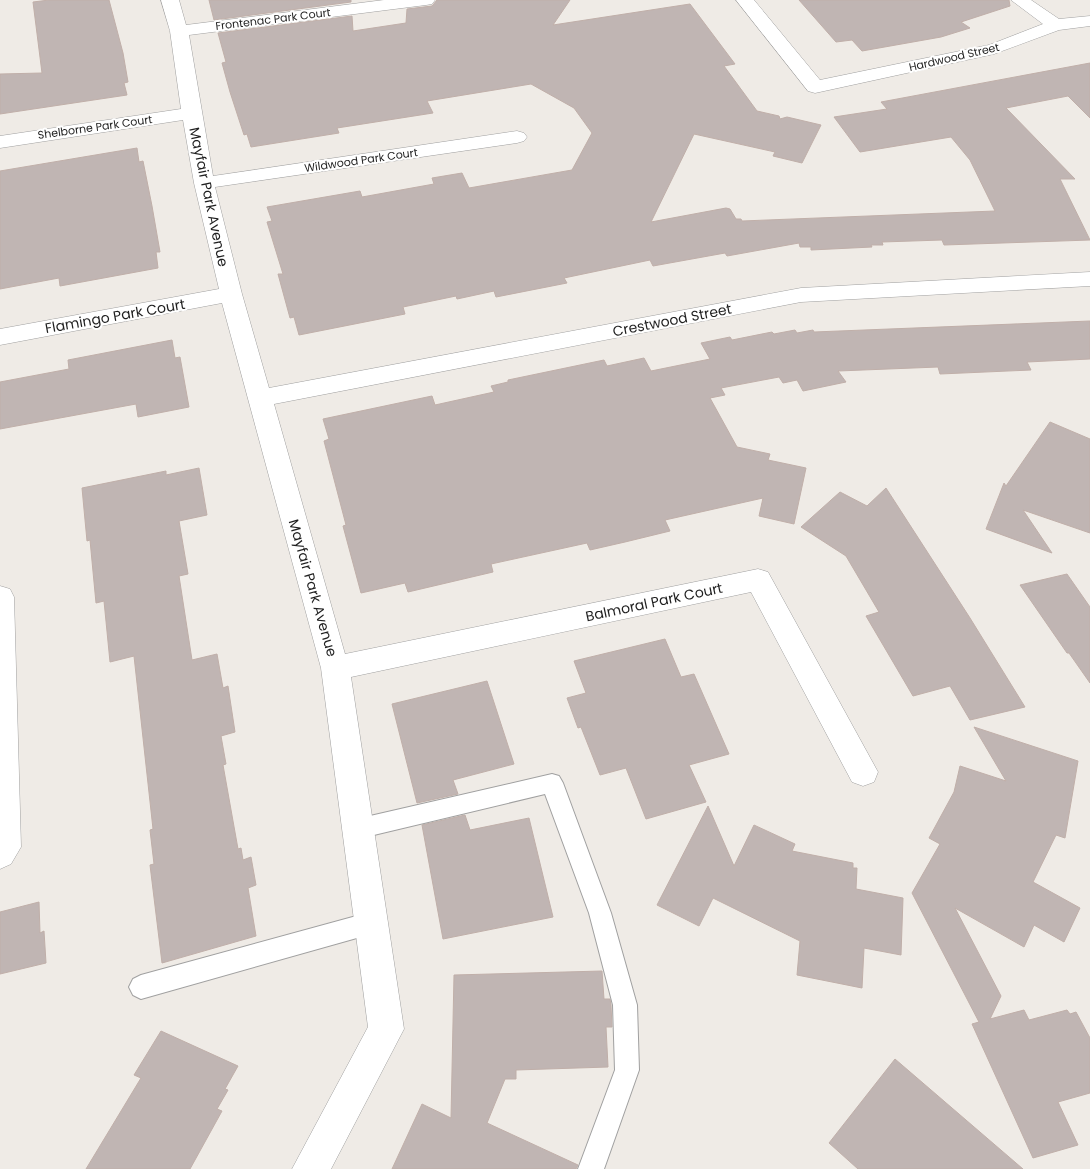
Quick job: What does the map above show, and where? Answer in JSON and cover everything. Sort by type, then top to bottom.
[{"type":"street","name":"Mayfair Park Avenue","points":[[170,0],[179,31],[191,113],[204,182],[230,294],[335,668],[386,1029],[312,1169]]},
{"type":"street","name":"Frontenac Park Court","points":[[179,31],[426,0]]},
{"type":"street","name":"Hardwood Street","points":[[745,0],[815,87],[994,49],[1056,25],[1090,21]]},
{"type":"street","points":[[1020,0],[1056,25]]},
{"type":"street","name":"Shelborne Park Court","points":[[0,142],[191,113]]},
{"type":"street","name":"Wildwood Park Court","points":[[204,182],[517,137]]},
{"type":"street","name":"Crestwood Street","points":[[259,398],[801,295],[1090,279]]},
{"type":"street","name":"Flamingo Park Court","points":[[0,337],[230,294]]},
{"type":"street","name":"Balmoral Park Court","points":[[335,668],[758,580],[863,772]]},
{"type":"street","points":[[0,597],[6,847],[0,854]]},
{"type":"lane","points":[[357,829],[552,783],[600,913],[625,1005],[627,1070],[591,1169]]},
{"type":"lane","points":[[141,987],[371,923]]},
{"type":"building","points":[[49,0],[109,0],[123,53],[128,82],[124,83],[127,95],[0,114],[0,74],[42,73],[33,2]]},
{"type":"building","points":[[209,0],[351,0],[351,2],[214,20]]},
{"type":"building","points":[[437,0],[570,0],[553,25],[690,4],[735,64],[724,66],[757,111],[779,116],[780,119],[787,117],[821,125],[802,163],[773,156],[775,152],[694,134],[651,222],[726,208],[730,209],[736,219],[741,219],[742,221],[995,211],[970,160],[951,137],[860,152],[834,117],[887,109],[881,102],[1090,63],[1090,118],[1068,96],[1006,108],[1075,179],[1060,179],[1090,240],[944,245],[942,240],[882,242],[883,245],[871,245],[872,247],[811,250],[811,247],[800,247],[799,243],[727,256],[725,253],[653,266],[650,260],[564,278],[567,283],[496,297],[494,291],[457,299],[456,296],[403,307],[405,314],[299,335],[294,317],[290,318],[278,274],[283,274],[267,222],[272,221],[267,207],[360,191],[362,197],[434,184],[432,178],[462,173],[469,188],[572,170],[592,133],[574,108],[531,84],[427,101],[433,113],[337,128],[339,133],[251,147],[247,134],[244,135],[230,92],[222,63],[226,62],[218,33],[352,16],[353,31],[406,23],[407,9],[432,6]]},
{"type":"building","points":[[799,0],[1009,0],[1010,6],[961,22],[970,28],[941,37],[862,51],[852,40],[836,42]]},
{"type":"building","points":[[137,148],[139,162],[143,161],[152,206],[160,252],[156,252],[158,268],[60,286],[59,278],[0,289],[0,171]]},
{"type":"building","points":[[1090,321],[1090,359],[1027,362],[1031,370],[940,374],[938,367],[838,371],[846,382],[803,391],[797,380],[783,383],[779,377],[721,388],[725,395],[710,398],[737,447],[770,454],[768,460],[806,468],[794,524],[759,516],[763,498],[665,520],[670,531],[625,542],[590,550],[587,543],[491,564],[493,572],[408,592],[405,583],[361,593],[343,526],[346,525],[324,441],[329,439],[323,419],[432,396],[435,405],[494,392],[491,386],[508,382],[508,380],[604,360],[607,366],[644,358],[651,371],[710,359],[701,343],[730,337],[732,340],[772,332],[774,334],[795,330],[797,333],[813,330],[814,332]]},
{"type":"building","points":[[172,340],[175,358],[180,357],[189,407],[138,417],[136,404],[0,429],[0,382],[69,369],[68,360]]},
{"type":"building","points":[[1050,422],[1090,439],[1090,533],[1023,510],[1052,553],[986,529],[1004,483],[1006,486]]},
{"type":"building","points":[[199,468],[207,515],[179,521],[188,574],[179,576],[192,660],[217,654],[223,688],[228,686],[235,732],[221,736],[226,764],[223,765],[238,849],[241,848],[243,860],[251,857],[256,885],[248,888],[256,936],[162,963],[150,865],[154,864],[150,830],[153,829],[134,656],[110,662],[104,601],[96,603],[90,540],[87,541],[82,488],[166,471],[166,475]]},
{"type":"building","points":[[886,488],[1025,707],[970,720],[950,686],[913,696],[866,616],[879,612],[846,556],[801,527],[840,492],[867,506]]},
{"type":"building","points":[[1067,574],[1090,607],[1090,683],[1020,585]]},
{"type":"building","points":[[665,639],[681,677],[694,674],[729,754],[689,765],[706,802],[646,819],[626,768],[600,775],[581,727],[578,728],[567,698],[586,693],[574,661]]},
{"type":"building","points":[[487,681],[514,764],[453,780],[458,794],[417,803],[392,704]]},
{"type":"building","points":[[974,727],[1078,761],[1065,838],[1056,835],[1033,882],[1080,908],[1064,942],[1034,925],[1024,947],[955,908],[1001,996],[990,1019],[1024,1010],[1029,1020],[1067,1010],[1070,1014],[1076,1012],[1090,1038],[1090,1093],[1058,1102],[1078,1145],[1033,1158],[972,1024],[979,1022],[912,893],[940,844],[929,838],[954,792],[960,766],[1006,781]]},
{"type":"building","points":[[708,806],[734,866],[754,825],[795,844],[792,851],[853,863],[853,868],[857,868],[856,889],[903,898],[901,955],[864,948],[862,988],[797,975],[800,941],[713,898],[699,926],[657,905]]},
{"type":"building","points":[[465,815],[470,830],[529,818],[553,917],[443,939],[422,825]]},
{"type":"building","points":[[39,902],[40,933],[44,931],[46,963],[0,974],[0,912]]},
{"type":"building","points":[[602,971],[604,999],[610,999],[611,1005],[612,1027],[606,1027],[608,1067],[516,1070],[516,1079],[505,1079],[487,1123],[578,1165],[576,1169],[392,1169],[422,1104],[451,1118],[454,975]]},
{"type":"building","points":[[161,1031],[238,1066],[225,1089],[228,1090],[217,1109],[222,1111],[190,1169],[86,1169],[141,1078],[134,1075]]},
{"type":"building","points":[[895,1059],[1023,1169],[858,1169],[829,1143]]}]
